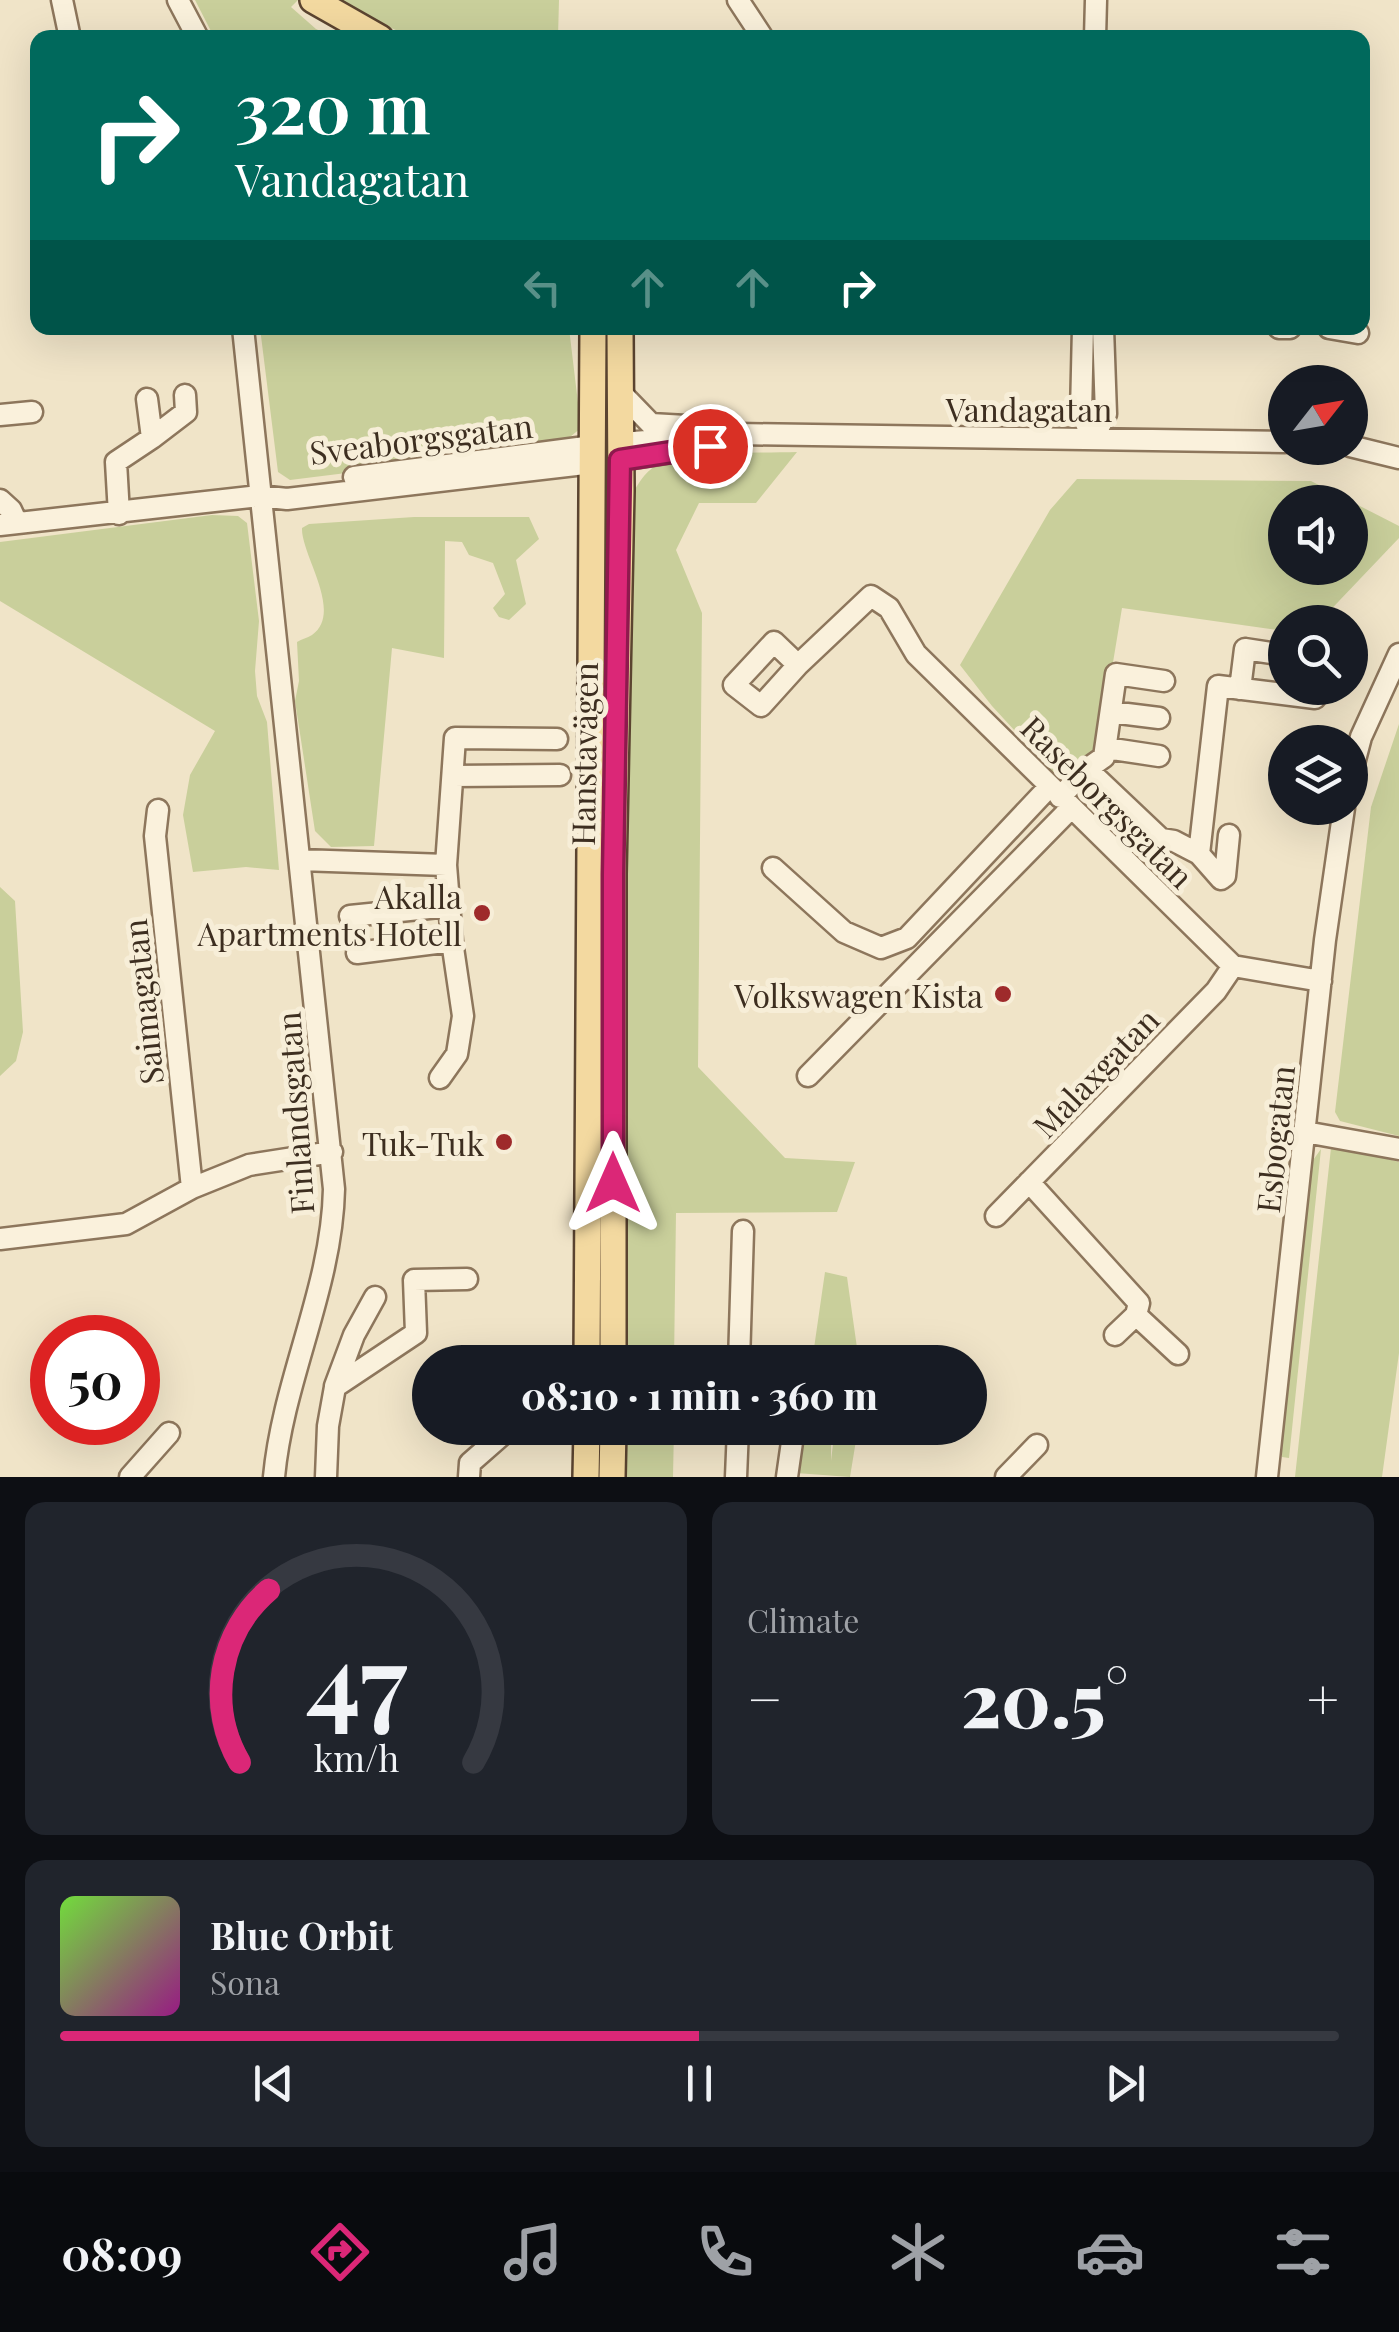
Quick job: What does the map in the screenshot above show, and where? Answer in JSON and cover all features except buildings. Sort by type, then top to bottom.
[{"type":"main road","points":[[296,0],[336,30]]},
{"type":"main road","points":[[314,0],[366,30]]},
{"type":"main road","name":"Hanstavägen","points":[[587,1345],[593,335]]},
{"type":"main road","name":"Hanstavägen","points":[[613,1345],[613,874],[620,335]]},
{"type":"main road","points":[[593,455],[620,451]]},
{"type":"main road","points":[[586,1445],[586,1477]]},
{"type":"main road","points":[[612,1445],[612,1477]]},
{"type":"street","points":[[62,0],[71,30]]},
{"type":"street","points":[[178,0],[194,30]]},
{"type":"street","points":[[738,0],[759,30]]},
{"type":"street","points":[[1095,30],[1096,0]]},
{"type":"street","name":"Finlandsgatan","points":[[244,335],[332,1152],[332,1226],[284,1412],[274,1477]]},
{"type":"street","points":[[1083,335],[1082,413],[1093,438]]},
{"type":"street","points":[[1093,438],[1106,414],[1104,335]]},
{"type":"street","name":"Vandagatan","points":[[621,393],[651,424],[713,425],[737,434]]},
{"type":"street","points":[[119,514],[116,462],[186,412],[185,394]]},
{"type":"street","points":[[147,398],[152,438]]},
{"type":"street","points":[[0,415],[32,412]]},
{"type":"street","name":"Vandagatan","points":[[620,451],[737,434],[1268,442]]},
{"type":"street","name":"Vandagatan","points":[[620,451],[772,436]]},
{"type":"street","points":[[1368,450],[1399,458]]},
{"type":"street","name":"Sveaborgsgatan","points":[[8,524],[259,496],[282,487],[593,455]]},
{"type":"street","points":[[1,502],[11,510],[8,524]]},
{"type":"street","name":"Raseborgsgatan","points":[[798,665],[871,596],[889,608],[916,654],[1233,966]]},
{"type":"street","points":[[1240,689],[1245,649],[1268,652]]},
{"type":"street","points":[[1366,725],[1399,654]]},
{"type":"street","points":[[808,1076],[1061,797],[1104,756],[1116,674],[1164,680]]},
{"type":"street","points":[[1199,854],[1218,686],[1268,692]]},
{"type":"street","points":[[1111,712],[1158,718]]},
{"type":"street","points":[[440,1078],[457,1054],[463,1016],[446,865],[455,738],[557,739]]},
{"type":"street","points":[[1106,748],[1158,756]]},
{"type":"street","points":[[1087,769],[1161,838],[1199,854],[1221,879],[1229,835]]},
{"type":"street","points":[[453,776],[560,776]]},
{"type":"street","points":[[773,868],[844,932],[881,948],[906,938],[1061,797]]},
{"type":"street","name":"Saimagatan","points":[[158,810],[155,836],[192,1188]]},
{"type":"street","name":"Esbogatan","points":[[1266,1477],[1342,825]]},
{"type":"street","points":[[300,860],[446,865]]},
{"type":"street","points":[[350,916],[449,906]]},
{"type":"street","points":[[356,952],[452,942]]},
{"type":"street","points":[[1233,966],[1321,981]]},
{"type":"street","name":"Malaxgatan","points":[[996,1216],[1216,991],[1233,966]]},
{"type":"street","points":[[1305,1132],[1399,1150]]},
{"type":"street","points":[[1,1240],[126,1224],[192,1188],[250,1165],[332,1152]]},
{"type":"street","points":[[1030,1182],[1139,1303],[1136,1315],[1115,1335]]},
{"type":"street","points":[[740,1345],[743,1232]]},
{"type":"street","points":[[335,1386],[416,1333],[414,1280],[467,1279]]},
{"type":"street","points":[[326,1477],[328,1426],[335,1386],[354,1335],[375,1297]]},
{"type":"street","points":[[1136,1315],[1178,1354]]},
{"type":"street","points":[[130,1477],[169,1433]]},
{"type":"street","points":[[470,1477],[470,1463],[491,1445]]},
{"type":"street","points":[[736,1477],[737,1445]]},
{"type":"street","points":[[787,1477],[792,1445]]},
{"type":"street","points":[[1006,1477],[1037,1445]]},
{"type":"green space","points":[[195,0],[298,0],[291,7],[318,30],[210,30]]},
{"type":"green space","points":[[338,0],[559,0],[558,30],[396,30],[359,15]]},
{"type":"green space","points":[[261,335],[570,335],[581,428],[565,441],[507,453],[290,480],[278,472]]},
{"type":"green space","points":[[797,452],[756,503],[699,503],[676,550],[702,613],[698,1067],[785,1158],[855,1162],[837,1212],[676,1213],[674,1345],[625,1345],[625,799],[630,722],[631,496],[652,468],[663,462],[728,453]]},
{"type":"green space","points":[[1077,479],[1311,481],[1319,485],[1268,485],[1268,585],[1354,585],[1335,605],[1268,605],[1268,629],[1122,608],[1098,753],[1072,774],[1058,778],[960,665],[1050,510]]},
{"type":"green space","points":[[1368,510],[1399,526],[1399,538],[1368,571]]},
{"type":"green space","points":[[212,515],[238,516],[247,523],[259,621],[257,696],[267,722],[279,870],[246,867],[193,872],[183,815],[190,775],[215,731],[0,601],[0,542]]},
{"type":"green space","points":[[414,517],[529,517],[539,539],[516,560],[526,604],[509,620],[499,617],[493,608],[505,594],[493,563],[469,555],[462,542],[445,541],[444,658],[392,648],[374,846],[331,847],[315,831],[295,701],[299,681],[297,642],[321,625],[324,612],[302,528],[309,524]]},
{"type":"green space","points":[[1399,724],[1399,1136],[1340,1121],[1335,1112],[1371,807]]},
{"type":"green space","points":[[0,887],[15,901],[23,1032],[16,1061],[0,1076]]},
{"type":"green space","points":[[1331,1148],[1399,1162],[1399,1353],[1382,1477],[1295,1477]]},
{"type":"green space","points":[[1321,1149],[1289,1458],[1282,1457],[1282,1421],[1311,1163]]},
{"type":"green space","points":[[825,1272],[847,1277],[857,1345],[814,1345]]},
{"type":"green space","points":[[625,1445],[674,1445],[673,1477],[625,1477]]},
{"type":"green space","points":[[800,1445],[831,1445],[831,1461],[833,1445],[855,1445],[850,1477],[796,1473]]},
{"type":"place","name":"Akalla Apartments Hotell","points":[[482,913]]},
{"type":"place","name":"Volkswagen Kista","points":[[1003,994]]},
{"type":"place","name":"Tuk-Tuk","points":[[504,1142]]},
{"type":"route","points":[[613,1183],[620,460],[710,446]]}]
